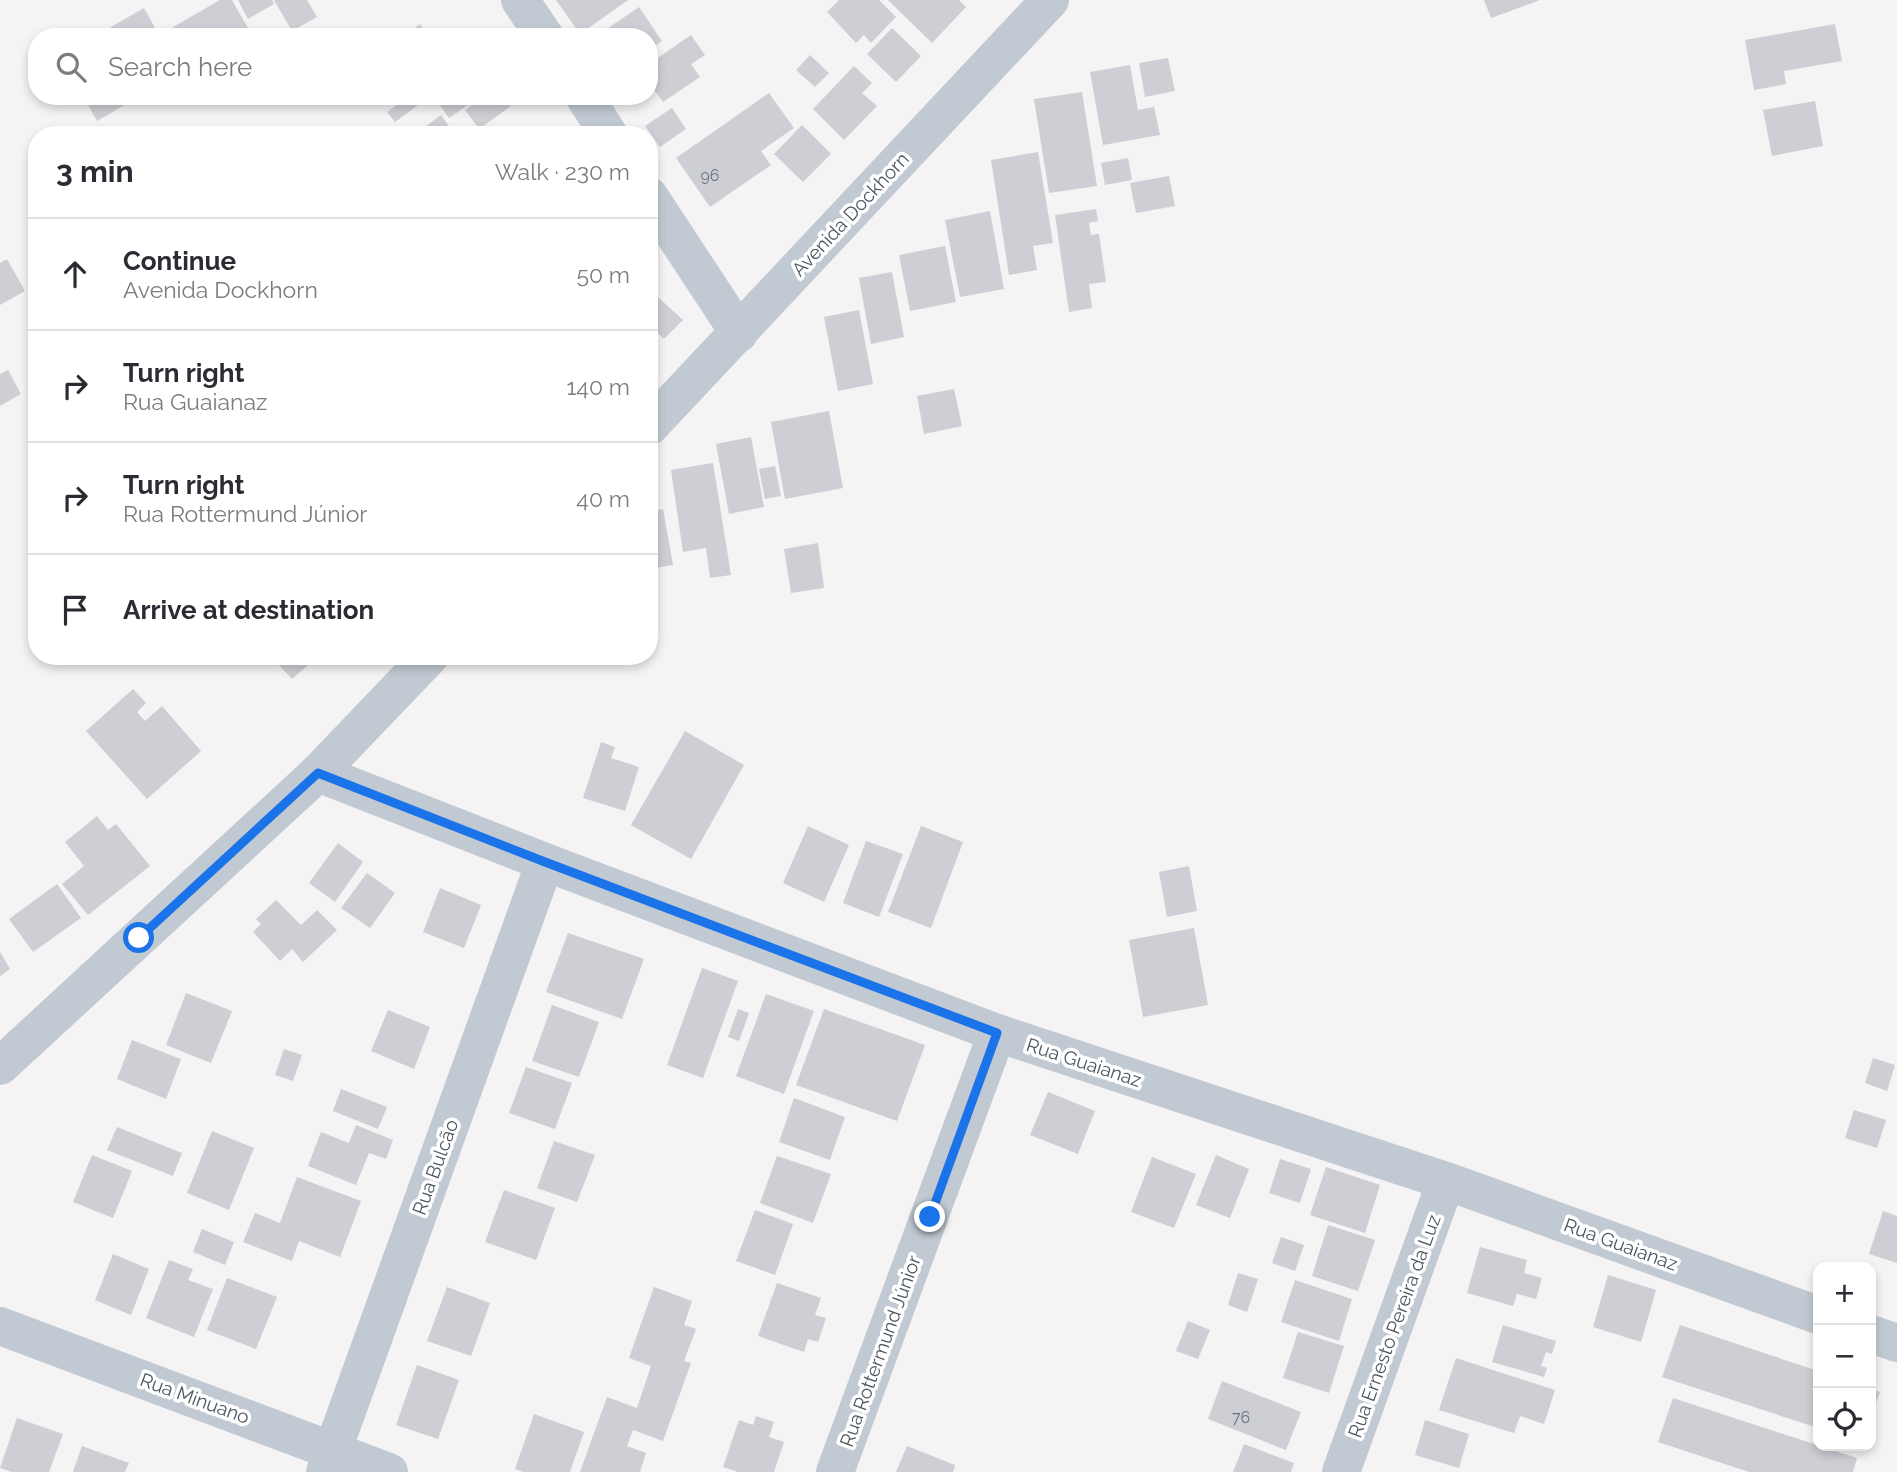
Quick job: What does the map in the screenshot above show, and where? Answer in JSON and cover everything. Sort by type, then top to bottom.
[{"type":"street","points":[[520,0],[539,28]]},
{"type":"street","name":"Avenida Dockhorn","points":[[658,418],[1050,0]]},
{"type":"street","points":[[590,105],[603,126]]},
{"type":"street","points":[[658,210],[739,332]]},
{"type":"street","points":[[0,1066],[318,773],[421,665]]},
{"type":"street","name":"Rua Guaianaz","points":[[318,773],[997,1033],[1446,1181],[1813,1313]]},
{"type":"street","name":"Rua Bulcão","points":[[329,1461],[545,862]]},
{"type":"street","name":"Rua Rottermund Júnior","points":[[835,1472],[997,1033]]},
{"type":"street","name":"Rua Ernesto Pereira da Luz","points":[[1341,1472],[1446,1181]]},
{"type":"street","name":"Rua Minuano","points":[[0,1326],[329,1461],[389,1472]]},
{"type":"street","points":[[1876,1336],[1897,1343]]},
{"type":"building","points":[[220,0],[232,0],[248,28],[171,28]]},
{"type":"building","points":[[238,0],[272,0],[274,4],[248,19]]},
{"type":"building","points":[[274,0],[307,0],[317,17],[297,28],[290,28]]},
{"type":"building","points":[[556,0],[628,0],[588,28],[576,28]]},
{"type":"building","points":[[839,0],[879,0],[896,17],[871,43],[864,35],[856,43],[827,12]]},
{"type":"building","points":[[888,0],[959,0],[966,7],[932,43]]},
{"type":"building","points":[[1484,0],[1540,0],[1491,18]]},
{"type":"building","points":[[639,7],[653,28],[608,28]]},
{"type":"building","points":[[144,8],[155,28],[109,28]]},
{"type":"building","points":[[1835,24],[1842,61],[1784,71],[1786,84],[1754,90],[1745,40]]},
{"type":"building","points":[[892,28],[921,56],[896,82],[867,54]]},
{"type":"building","points":[[691,35],[705,55],[691,64],[700,77],[663,102],[658,95],[658,58]]},
{"type":"building","points":[[810,55],[829,73],[815,87],[796,70]]},
{"type":"building","points":[[1168,58],[1175,91],[1145,97],[1139,63]]},
{"type":"building","points":[[1130,65],[1138,110],[1154,107],[1160,135],[1103,145],[1090,72]]},
{"type":"building","points":[[854,66],[872,83],[862,93],[877,106],[844,140],[813,109]]},
{"type":"building","points":[[1082,92],[1097,186],[1049,193],[1034,99]]},
{"type":"building","points":[[769,93],[794,128],[761,151],[771,165],[710,207],[676,158]]},
{"type":"building","points":[[1815,101],[1823,146],[1772,156],[1763,110]]},
{"type":"building","points":[[88,105],[125,105],[97,121]]},
{"type":"building","points":[[397,105],[418,105],[395,122],[387,112]]},
{"type":"building","points":[[440,105],[468,105],[449,118]]},
{"type":"building","points":[[472,105],[511,106],[483,126],[477,126],[465,110]]},
{"type":"building","points":[[672,108],[686,129],[660,147],[658,126],[645,126]]},
{"type":"building","points":[[441,115],[449,126],[426,126]]},
{"type":"building","points":[[802,125],[831,154],[803,182],[774,154]]},
{"type":"building","points":[[1038,152],[1053,243],[1033,246],[1037,270],[1009,275],[991,160]]},
{"type":"building","points":[[1128,158],[1132,180],[1105,185],[1101,163]]},
{"type":"building","points":[[1169,176],[1175,206],[1136,213],[1130,183]]},
{"type":"building","points":[[1096,209],[1098,221],[1089,223],[1091,235],[1099,234],[1106,282],[1089,284],[1092,308],[1069,312],[1055,215]]},
{"type":"building","points":[[990,211],[1004,289],[960,297],[945,220]]},
{"type":"building","points":[[945,246],[956,302],[910,311],[899,255]]},
{"type":"building","points":[[7,259],[25,291],[0,305],[0,263]]},
{"type":"building","points":[[892,272],[904,337],[871,344],[859,278]]},
{"type":"building","points":[[658,297],[683,320],[664,339],[658,333]]},
{"type":"building","points":[[859,310],[873,384],[838,391],[824,317]]},
{"type":"building","points":[[8,370],[21,394],[0,406],[0,374]]},
{"type":"building","points":[[954,389],[962,426],[924,434],[917,396]]},
{"type":"building","points":[[829,411],[843,488],[785,499],[771,422]]},
{"type":"building","points":[[751,437],[764,507],[729,514],[716,444]]},
{"type":"building","points":[[713,463],[731,575],[710,578],[706,548],[683,552],[671,470]]},
{"type":"building","points":[[775,466],[781,496],[765,499],[759,469]]},
{"type":"building","points":[[663,509],[673,565],[658,568],[658,510]]},
{"type":"building","points":[[818,543],[824,588],[791,593],[784,549]]},
{"type":"building","points":[[279,665],[308,665],[292,679]]},
{"type":"building","points":[[133,689],[146,703],[137,712],[145,721],[162,706],[201,751],[147,799],[86,731]]},
{"type":"building","points":[[685,731],[744,765],[691,859],[631,825]]},
{"type":"building","points":[[601,742],[615,747],[611,758],[639,767],[625,811],[583,798]]},
{"type":"building","points":[[97,816],[108,830],[116,824],[150,866],[88,915],[62,884],[84,866],[65,842]]},
{"type":"building","points":[[808,826],[849,845],[824,902],[783,883]]},
{"type":"building","points":[[921,826],[963,842],[931,928],[888,912]]},
{"type":"building","points":[[866,841],[903,854],[879,917],[843,903]]},
{"type":"building","points":[[338,843],[363,862],[335,902],[309,883]]},
{"type":"building","points":[[1189,866],[1197,911],[1167,917],[1159,872]]},
{"type":"building","points":[[367,873],[395,893],[370,928],[341,908]]},
{"type":"building","points":[[57,884],[81,918],[33,952],[9,919]]},
{"type":"building","points":[[440,888],[481,905],[464,948],[423,932]]},
{"type":"building","points":[[276,900],[301,925],[317,910],[337,930],[303,962],[292,949],[280,961],[253,932],[261,924],[256,919]]},
{"type":"building","points":[[1194,928],[1208,1005],[1143,1017],[1129,940]]},
{"type":"building","points":[[568,933],[644,959],[622,1019],[546,992]]},
{"type":"building","points":[[0,952],[10,969],[0,976]]},
{"type":"building","points":[[702,968],[738,981],[703,1078],[667,1065]]},
{"type":"building","points":[[186,993],[232,1011],[211,1063],[166,1045]]},
{"type":"building","points":[[766,994],[814,1011],[784,1094],[736,1076]]},
{"type":"building","points":[[552,1005],[599,1022],[579,1077],[532,1061]]},
{"type":"building","points":[[738,1009],[749,1013],[739,1041],[728,1037]]},
{"type":"building","points":[[824,1009],[925,1045],[897,1121],[796,1085]]},
{"type":"building","points":[[388,1010],[430,1027],[414,1069],[371,1051]]},
{"type":"building","points":[[132,1040],[181,1059],[166,1099],[117,1079]]},
{"type":"building","points":[[284,1049],[302,1055],[293,1081],[275,1075]]},
{"type":"building","points":[[1873,1058],[1895,1065],[1887,1091],[1865,1083]]},
{"type":"building","points":[[526,1067],[572,1083],[555,1129],[509,1113]]},
{"type":"building","points":[[341,1089],[387,1107],[378,1129],[333,1111]]},
{"type":"building","points":[[1048,1092],[1095,1111],[1078,1154],[1030,1135]]},
{"type":"building","points":[[794,1098],[845,1117],[830,1160],[779,1142]]},
{"type":"building","points":[[1854,1110],[1886,1120],[1877,1148],[1845,1138]]},
{"type":"building","points":[[356,1125],[393,1140],[386,1159],[369,1153],[356,1185],[308,1166],[321,1132],[349,1143]]},
{"type":"building","points":[[117,1127],[182,1153],[173,1176],[107,1150]]},
{"type":"building","points":[[212,1131],[254,1148],[229,1210],[187,1193]]},
{"type":"building","points":[[554,1141],[595,1155],[577,1202],[537,1188]]},
{"type":"building","points":[[92,1155],[132,1171],[113,1218],[73,1202]]},
{"type":"building","points":[[1216,1155],[1249,1169],[1230,1218],[1196,1205]]},
{"type":"building","points":[[777,1156],[831,1174],[813,1223],[760,1203]]},
{"type":"building","points":[[1152,1157],[1196,1174],[1174,1228],[1131,1212]]},
{"type":"building","points":[[1280,1159],[1311,1169],[1300,1203],[1269,1193]]},
{"type":"building","points":[[1326,1167],[1380,1185],[1365,1233],[1310,1215]]},
{"type":"building","points":[[297,1177],[361,1201],[340,1257],[299,1241],[292,1261],[243,1242],[255,1213],[280,1223]]},
{"type":"building","points":[[504,1190],[555,1208],[536,1260],[485,1242]]},
{"type":"building","points":[[755,1210],[793,1224],[775,1275],[736,1261]]},
{"type":"building","points":[[1883,1211],[1897,1216],[1897,1263],[1869,1254]]},
{"type":"building","points":[[1328,1225],[1375,1240],[1358,1291],[1312,1276]]},
{"type":"building","points":[[202,1229],[234,1242],[225,1265],[193,1252]]},
{"type":"building","points":[[1281,1237],[1304,1245],[1295,1271],[1272,1263]]},
{"type":"building","points":[[1480,1247],[1527,1260],[1524,1273],[1542,1278],[1536,1299],[1517,1294],[1513,1306],[1467,1293]]},
{"type":"building","points":[[113,1254],[149,1269],[131,1315],[95,1300]]},
{"type":"building","points":[[169,1260],[193,1269],[188,1280],[213,1289],[194,1337],[146,1318]]},
{"type":"building","points":[[1238,1273],[1258,1279],[1247,1312],[1228,1305]]},
{"type":"building","points":[[1608,1275],[1656,1290],[1641,1342],[1593,1327]]},
{"type":"building","points":[[227,1278],[277,1297],[256,1349],[207,1330]]},
{"type":"building","points":[[1295,1280],[1352,1299],[1339,1341],[1281,1322]]},
{"type":"building","points":[[777,1283],[821,1298],[815,1315],[826,1318],[818,1342],[808,1339],[804,1352],[758,1336]]},
{"type":"building","points":[[447,1287],[490,1303],[471,1356],[427,1341]]},
{"type":"building","points":[[654,1287],[692,1301],[684,1325],[696,1329],[684,1361],[691,1363],[663,1441],[633,1430],[627,1446],[646,1453],[640,1472],[580,1472],[607,1397],[637,1408],[651,1366],[629,1358]]},
{"type":"building","points":[[1188,1321],[1210,1330],[1198,1359],[1176,1351]]},
{"type":"building","points":[[1503,1325],[1556,1341],[1552,1354],[1546,1352],[1541,1366],[1547,1368],[1544,1377],[1492,1362]]},
{"type":"building","points":[[1680,1325],[1813,1369],[1813,1426],[1662,1377]]},
{"type":"building","points":[[1298,1332],[1344,1346],[1329,1393],[1283,1378]]},
{"type":"building","points":[[1456,1358],[1555,1390],[1544,1424],[1520,1416],[1514,1433],[1439,1410]]},
{"type":"building","points":[[417,1365],[459,1380],[438,1439],[396,1425]]},
{"type":"building","points":[[1222,1381],[1301,1412],[1286,1450],[1208,1419]]},
{"type":"building","points":[[1673,1398],[1813,1444],[1813,1451],[1836,1451],[1857,1458],[1853,1472],[1749,1472],[1658,1442]]},
{"type":"building","points":[[534,1414],[584,1432],[570,1472],[523,1472],[515,1469]]},
{"type":"building","points":[[756,1416],[774,1422],[769,1437],[784,1442],[774,1472],[738,1472],[723,1467],[739,1420],[753,1425]]},
{"type":"building","points":[[17,1418],[63,1434],[49,1472],[12,1472],[0,1468]]},
{"type":"building","points":[[1425,1420],[1469,1434],[1459,1468],[1415,1455]]},
{"type":"building","points":[[1244,1444],[1294,1463],[1291,1472],[1233,1472]]},
{"type":"building","points":[[82,1446],[129,1463],[125,1472],[73,1472]]},
{"type":"building","points":[[907,1446],[955,1465],[953,1472],[896,1472]]},
{"type":"route","points":[[139,938],[318,773],[997,1033],[930,1217]]}]
